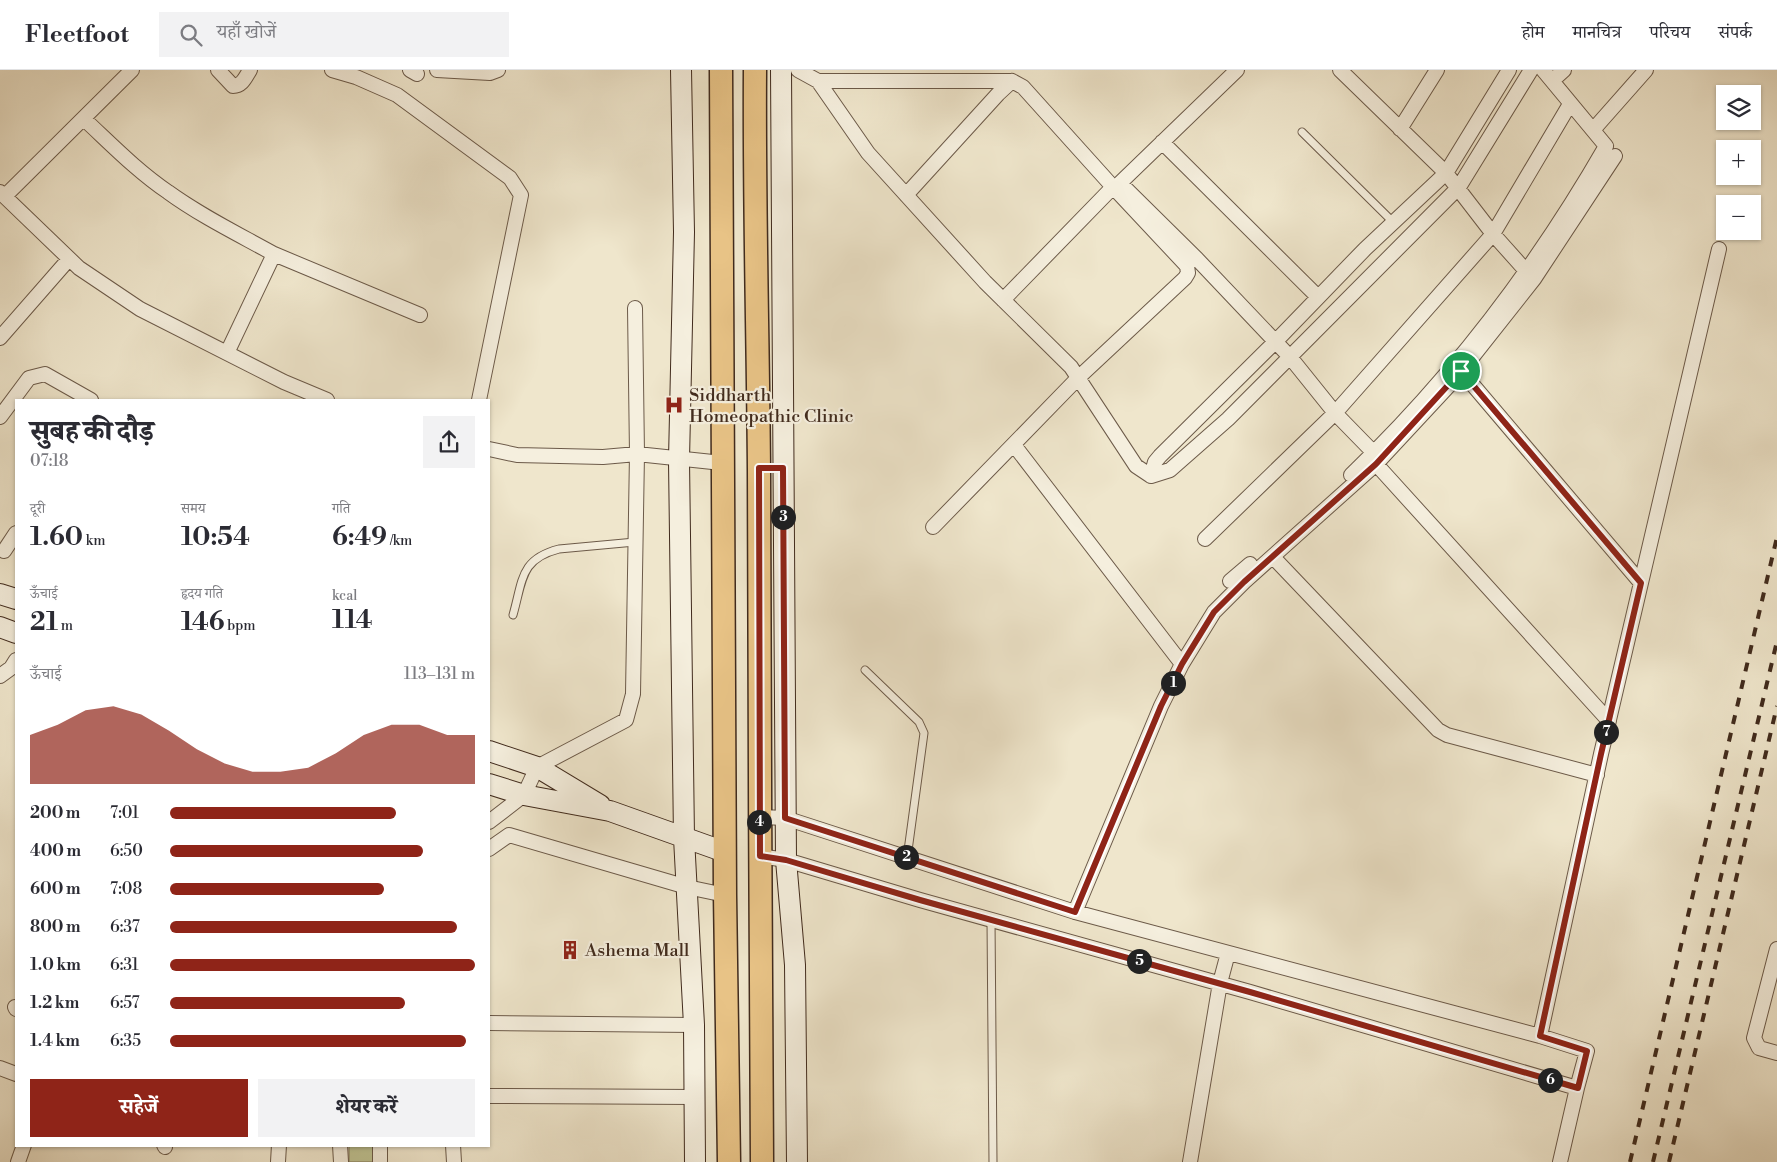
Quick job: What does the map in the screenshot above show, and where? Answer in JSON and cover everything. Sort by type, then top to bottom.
[{"type":"main road","points":[[720,70],[725,895],[729,1162]]},
{"type":"main road","points":[[755,70],[754,151],[759,468],[759,817],[762,1162]]},
{"type":"street","points":[[132,70],[84,119],[2,194],[79,268],[140,309],[284,382],[325,399]]},
{"type":"street","points":[[218,70],[233,86],[237,86],[240,85],[250,70]]},
{"type":"street","points":[[332,70],[356,77],[397,95],[510,178],[521,195],[478,399]]},
{"type":"street","points":[[437,70],[490,73],[498,70]]},
{"type":"street","points":[[681,70],[684,232],[679,460],[684,838],[694,1025],[695,1162]]},
{"type":"street","points":[[781,70],[785,818],[786,860],[795,965],[797,1162]]},
{"type":"street","points":[[798,70],[818,81],[868,153],[1003,300],[1071,367],[1136,466],[1151,476]]},
{"type":"street","points":[[1237,70],[1120,183],[1197,258],[1276,341],[1375,458],[1609,721]]},
{"type":"street","points":[[1340,70],[1446,173],[1492,234],[1527,272]]},
{"type":"street","points":[[1151,476],[1155,462],[1276,341],[1364,249],[1446,173],[1509,70]]},
{"type":"street","points":[[1151,476],[1170,470],[1228,419],[1458,188],[1531,70]]},
{"type":"street","points":[[1230,581],[1375,458],[1455,364],[1527,272],[1606,146],[1543,70]]},
{"type":"street","points":[[1553,80],[1564,70]]},
{"type":"street","points":[[1592,130],[1646,70]]},
{"type":"street","points":[[1400,129],[1432,72]]},
{"type":"street","points":[[818,81],[1012,81],[1023,87],[1187,266],[1188,273],[1185,278],[1078,378],[933,527]]},
{"type":"street","points":[[906,195],[1012,81]]},
{"type":"street","points":[[1205,539],[1336,413],[1492,234],[1570,104]]},
{"type":"street","points":[[84,119],[145,175],[189,206],[274,254],[420,315]]},
{"type":"street","points":[[1162,142],[1318,297]]},
{"type":"street","points":[[1075,912],[1161,706],[1182,664],[1214,612],[1375,458],[1461,371],[1534,280],[1615,156]]},
{"type":"street","points":[[1003,300],[1114,187]]},
{"type":"street","points":[[1364,249],[1380,266]]},
{"type":"street","points":[[1540,1036],[1609,721],[1719,249]]},
{"type":"street","points":[[227,353],[274,254]]},
{"type":"street","points":[[0,338],[69,259]]},
{"type":"street","points":[[490,821],[524,795],[538,767],[626,720],[633,694],[637,454],[635,308]]},
{"type":"street","points":[[1461,371],[1641,583]]},
{"type":"street","points":[[0,417],[30,378],[45,374],[89,399]]},
{"type":"street","points":[[1213,405],[1228,419]]},
{"type":"street","points":[[1014,444],[1182,664]]},
{"type":"street","points":[[490,449],[517,455],[603,457],[637,454],[679,460],[722,463]]},
{"type":"street","points":[[759,468],[783,468]]},
{"type":"street","points":[[4,551],[15,534]]},
{"type":"street","points":[[1273,557],[1438,730],[1447,735],[1597,775]]},
{"type":"street","points":[[0,594],[15,599]]},
{"type":"street","points":[[0,627],[15,632]]},
{"type":"street","points":[[0,676],[11,668],[15,662]]},
{"type":"street","points":[[490,751],[538,767],[610,811]]},
{"type":"street","points":[[490,784],[524,795],[610,811],[725,852]]},
{"type":"street","points":[[759,817],[785,818],[1075,912],[1540,1036],[1587,1051],[1560,1162]]},
{"type":"street","points":[[490,849],[508,835],[687,887],[725,895]]},
{"type":"street","points":[[760,856],[786,860],[991,920],[1220,983],[1578,1088]]},
{"type":"street","points":[[1777,949],[1773,980],[1754,1038],[1759,1048],[1777,1053]]},
{"type":"street","points":[[1190,1162],[1220,983],[1228,953]]},
{"type":"street","points":[[490,1023],[694,1025]]},
{"type":"street","points":[[0,1068],[15,1074]]},
{"type":"street","points":[[490,1096],[695,1097]]},
{"type":"street","points":[[18,1162],[23,1147]]},
{"type":"street","points":[[278,1147],[278,1162]]},
{"type":"street","points":[[340,1147],[341,1162]]},
{"type":"street","points":[[380,1147],[380,1162]]},
{"type":"street","points":[[453,1147],[454,1162]]},
{"type":"lane","points":[[1302,132],[1393,222]]},
{"type":"lane","points":[[513,615],[528,565],[536,558],[560,549],[635,542]]},
{"type":"lane","points":[[864,670],[919,722],[924,733],[907,858]]},
{"type":"lane","points":[[991,920],[994,1162]]},
{"type":"green space","points":[[349,1147],[373,1147],[374,1162],[349,1162]]},
{"type":"railway","points":[[1630,1162],[1777,537]]},
{"type":"railway","points":[[1653,1162],[1777,641]]},
{"type":"railway","points":[[1669,1162],[1777,706]]},
{"type":"place","name":"Siddharth Homeopathic Clinic","points":[[674,405]]},
{"type":"place","name":"Ashema Mall","points":[[570,950]]},
{"type":"route","points":[[1461,371],[1641,583],[1601,754],[1540,1036],[1587,1051],[1578,1088],[1250,992],[920,900],[786,860],[760,856],[759,468],[783,468],[785,818],[1075,912],[1161,706],[1182,664],[1214,612],[1244,582],[1376,464],[1461,371]]}]
